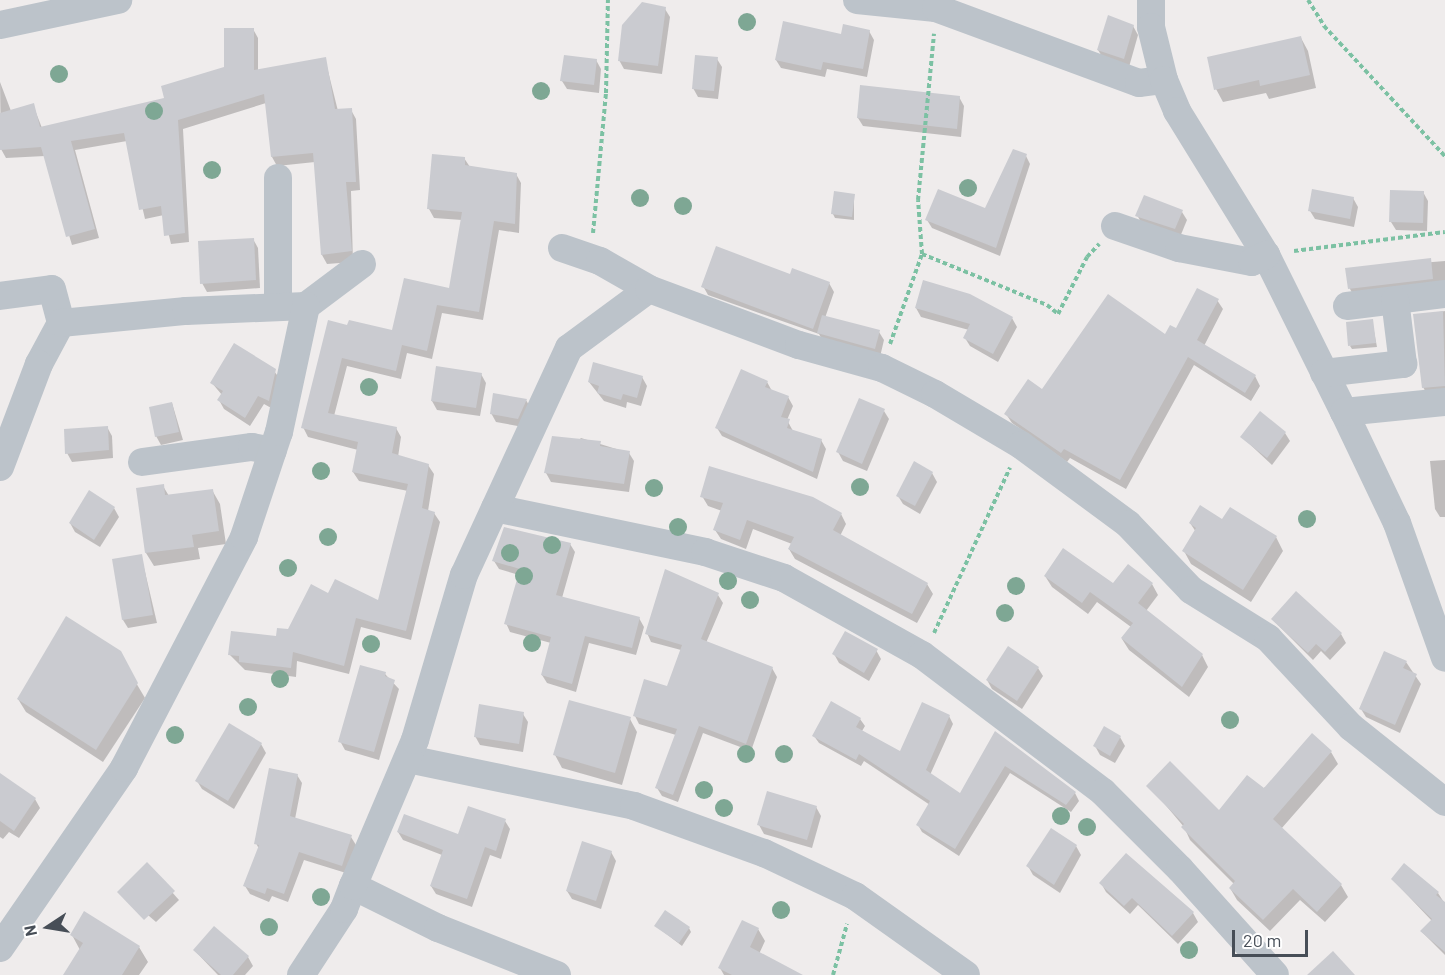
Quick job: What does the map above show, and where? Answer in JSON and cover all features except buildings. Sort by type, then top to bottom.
[{"type":"street","points":[[0,25],[118,0]]},
{"type":"street","points":[[857,0],[936,8],[1139,83],[1164,80]]},
{"type":"street","points":[[1152,0],[1151,27],[1164,80],[1177,111],[1266,255],[1344,412],[1397,523],[1445,658]]},
{"type":"street","points":[[0,948],[124,768],[244,537],[273,451],[292,306],[278,178]]},
{"type":"street","points":[[1114,226],[1179,248],[1252,262],[1266,255]]},
{"type":"street","points":[[575,252],[649,289],[799,345],[882,368],[952,403],[1021,445],[1128,524],[1191,590],[1268,638],[1352,727],[1445,802]]},
{"type":"street","points":[[60,322],[292,306],[362,264]]},
{"type":"street","points":[[0,296],[52,289],[60,322],[39,364],[0,467]]},
{"type":"street","points":[[300,975],[344,909],[354,886],[408,759],[464,575],[569,348],[649,289]]},
{"type":"street","points":[[1347,306],[1445,294]]},
{"type":"street","points":[[1324,374],[1403,364],[1395,300]]},
{"type":"street","points":[[1344,412],[1445,402]]},
{"type":"street","points":[[142,462],[252,447],[273,451]]},
{"type":"street","points":[[495,508],[705,552],[784,578],[922,655],[1103,792],[1180,868],[1275,975]]},
{"type":"street","points":[[408,759],[634,806],[764,853],[855,896],[966,975]]},
{"type":"street","points":[[354,886],[438,928],[557,975]]},
{"type":"path","points":[[575,252],[606,93],[608,0]]},
{"type":"path","points":[[1308,0],[1324,26],[1445,156]]},
{"type":"path","points":[[882,368],[922,254],[918,200],[936,8]]},
{"type":"path","points":[[922,254],[1047,305],[1058,314],[1087,257],[1114,226]]},
{"type":"path","points":[[1266,255],[1445,232]]},
{"type":"path","points":[[922,655],[1021,445]]},
{"type":"path","points":[[833,975],[855,896]]}]
